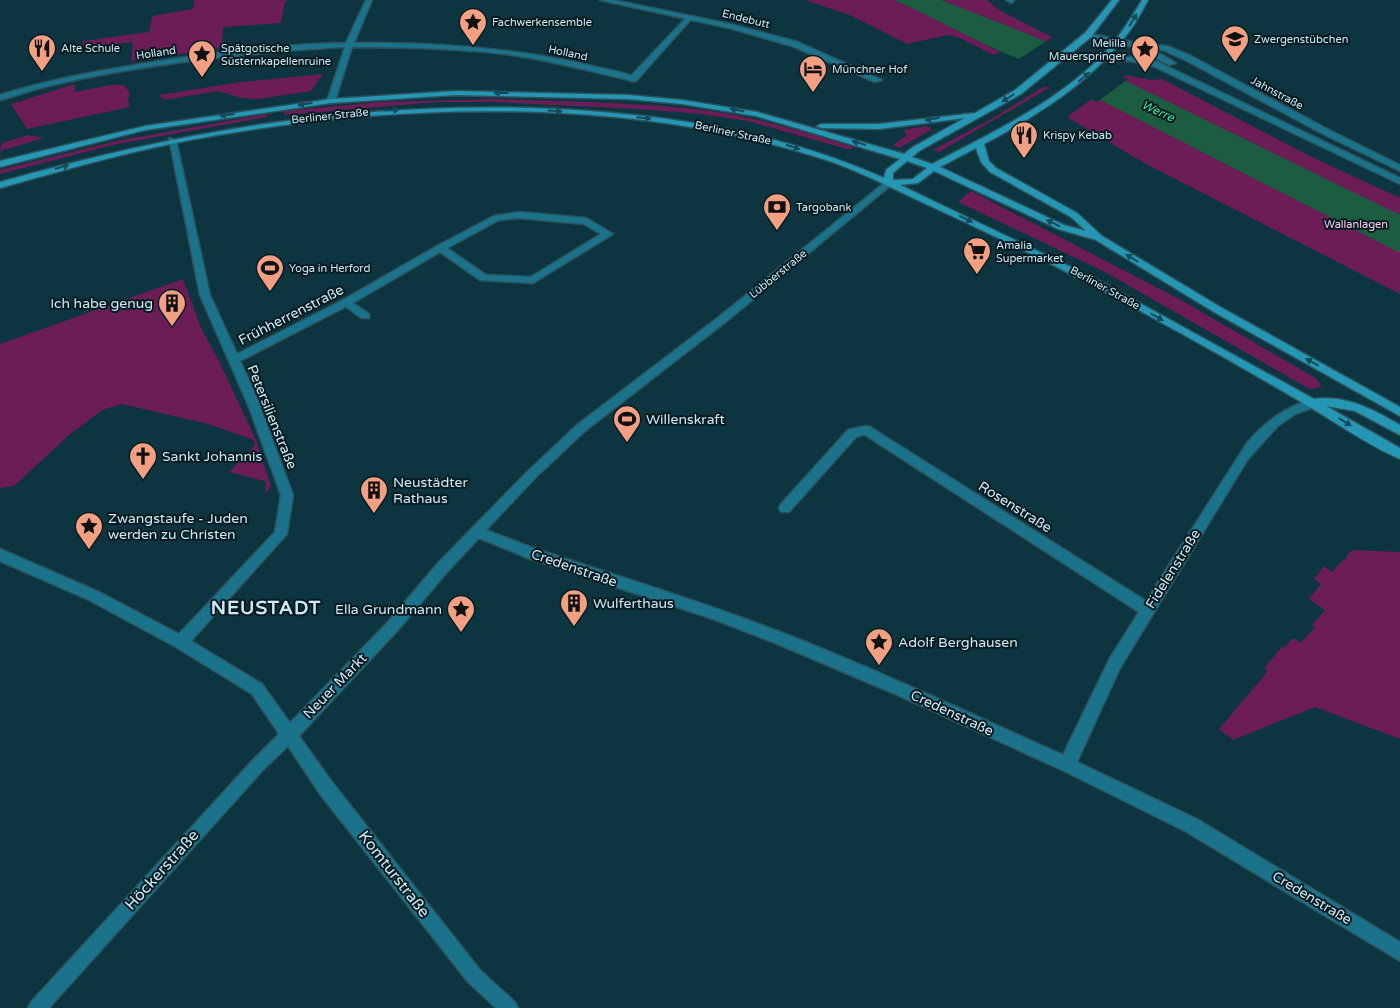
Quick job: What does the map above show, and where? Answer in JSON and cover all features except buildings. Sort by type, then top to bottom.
[{"type":"main road","name":"Lübberstraße","points":[[888,183],[889,172],[906,158],[937,137],[981,114],[1034,79],[1076,46],[1088,36],[1116,0]]},
{"type":"main road","points":[[888,183],[916,181],[933,167],[1062,94],[1105,59],[1145,0]]},
{"type":"main road","name":"Berliner Straße","points":[[0,164],[145,128],[331,101],[456,93],[550,94],[682,102],[722,107],[784,121],[906,158],[933,167],[986,190],[1061,227],[1099,238]]},
{"type":"main road","name":"Berliner Straße","points":[[0,185],[86,160],[172,140],[274,123],[350,113],[420,109],[537,110],[678,122],[731,130],[828,157],[888,183],[1062,265],[1313,403],[1400,454]]},
{"type":"main road","points":[[784,121],[834,128],[890,126],[946,117],[981,114]]},
{"type":"main road","name":"Berliner Straße","points":[[979,142],[985,162],[993,170],[1074,215],[1099,238],[1218,310],[1400,412]]},
{"type":"main road","points":[[1313,403],[1328,400],[1352,404],[1400,430]]},
{"type":"street","points":[[331,101],[349,45],[369,0]]},
{"type":"street","name":"Endebutt","points":[[603,0],[689,18],[796,44],[878,80]]},
{"type":"street","name":"Holland","points":[[0,98],[63,81],[147,65],[217,55],[349,45],[427,47],[494,52],[558,61],[633,79],[689,18]]},
{"type":"street","name":"Jahnstraße","points":[[1088,36],[1140,46],[1164,48],[1188,58],[1328,133],[1400,168]]},
{"type":"street","name":"Jahnstraße","points":[[1140,46],[1194,75],[1247,107]]},
{"type":"street","name":"Jahnstraße","points":[[1105,59],[1130,59],[1155,64],[1400,181]]},
{"type":"street","name":"Petersilienstraße","points":[[172,140],[205,295],[255,407],[287,495],[281,534],[181,642]]},
{"type":"street","name":"Lübberstraße","points":[[477,532],[581,428],[724,318],[888,183]]},
{"type":"street","name":"Frühherrenstraße","points":[[233,360],[348,302],[440,248],[498,218],[519,215],[586,221],[608,234],[533,280],[484,278],[440,248]]},
{"type":"street","points":[[348,302],[365,316]]},
{"type":"street","name":"Fidelenstraße","points":[[1067,765],[1115,663],[1224,487],[1266,428],[1298,407],[1313,403]]},
{"type":"street","name":"Rosenstraße","points":[[785,508],[852,433],[866,430],[1147,609]]},
{"type":"street","name":"Credenstraße","points":[[477,532],[533,554],[713,613],[780,638],[898,688],[1067,765],[1192,825],[1400,952]]},
{"type":"street","name":"Neuer Markt","points":[[288,733],[328,695],[477,532]]},
{"type":"street","points":[[0,555],[94,596],[181,642],[257,688],[288,733]]},
{"type":"street","name":"Komturstraße","points":[[288,733],[326,788],[474,976],[509,1008]]},
{"type":"street","name":"Höckerstraße","points":[[37,1008],[288,733]]},
{"type":"green space","points":[[194,0],[289,0],[285,2],[281,23],[223,27],[222,48],[131,61],[133,42],[82,48],[83,41],[149,32],[152,16],[193,9]]},
{"type":"green space","points":[[805,0],[894,0],[929,15],[1000,52],[994,55],[960,38],[948,35],[907,44],[852,16]]},
{"type":"green space","points":[[941,0],[987,0],[999,10],[1052,37],[1046,42]]},
{"type":"green space","points":[[323,74],[311,91],[258,99],[241,98],[218,91],[164,100],[159,95],[240,82]]},
{"type":"green space","name":"Wallanlagen","points":[[1125,75],[1151,80],[1162,79],[1314,158],[1400,198],[1400,294],[1146,164],[1067,117]]},
{"type":"green space","points":[[75,84],[75,92],[110,85],[124,85],[130,93],[128,100],[130,107],[27,129],[11,104]]},
{"type":"green space","points":[[1045,86],[1049,88],[939,152],[933,150],[991,119]]},
{"type":"green space","points":[[493,99],[572,101],[702,110],[760,120],[853,147],[850,150],[748,121],[701,114],[639,109],[493,102],[437,102],[284,115],[284,111],[380,102]]},
{"type":"green space","points":[[267,114],[267,117],[117,144],[0,174],[0,170],[116,141]]},
{"type":"green space","points":[[926,126],[931,128],[931,130],[899,148],[893,145],[906,136],[904,130]]},
{"type":"green space","points":[[28,135],[44,138],[0,151],[2,143]]},
{"type":"green space","points":[[971,191],[1181,300],[1317,379],[1321,385],[1320,387],[1312,389],[1306,387],[1103,271],[958,202]]},
{"type":"green space","points":[[183,279],[201,328],[218,359],[256,440],[271,487],[265,493],[266,483],[264,481],[229,472],[255,445],[254,440],[208,424],[122,404],[102,410],[68,436],[14,486],[0,488],[0,344]]},
{"type":"green space","points":[[1352,550],[1400,552],[1400,739],[1315,707],[1233,740],[1219,729],[1268,671],[1264,668],[1282,647],[1284,648],[1293,638],[1301,643],[1314,628],[1317,629],[1312,625],[1325,610],[1309,599],[1321,584],[1314,579],[1324,566],[1332,572],[1344,559],[1348,561],[1345,558]]},
{"type":"water","name":"Werre","points":[[894,0],[941,0],[1038,38],[1400,215],[1400,253],[1024,61]]},
{"type":"pier","points":[[1048,40],[1128,79],[1097,102],[1016,61]]},
{"type":"place","name":"Fachwerkensemble","points":[[473,46]]},
{"type":"place","name":"Zwergenstübchen","points":[[1235,63]]},
{"type":"place","name":"Alte Schule","points":[[42,72]]},
{"type":"place","name":"Melilla Mauerspringer","points":[[1145,73]]},
{"type":"place","name":"Spätgotische Süsternkapellenruine","points":[[202,78]]},
{"type":"place","name":"Münchner Hof","points":[[813,93]]},
{"type":"place","name":"Krispy Kebab","points":[[1024,159]]},
{"type":"place","name":"Targobank","points":[[777,231]]},
{"type":"place","name":"Amalia Supermarket","points":[[977,275]]},
{"type":"place","name":"Yoga in Herford","points":[[270,292]]},
{"type":"place","name":"Ich habe genug","points":[[172,327]]},
{"type":"place","name":"Willenskraft","points":[[627,443]]},
{"type":"place","name":"Sankt Johannis","points":[[143,480]]},
{"type":"place","name":"Neustädter Rathaus","points":[[374,514]]},
{"type":"place","name":"Zwangstaufe - Juden werden zu Christen","points":[[89,550]]},
{"type":"place","name":"Wulferthaus","points":[[574,627]]},
{"type":"place","name":"Ella Grundmann","points":[[461,633]]},
{"type":"place","name":"Adolf Berghausen","points":[[879,666]]},
{"type":"district","name":"NEUSTADT","points":[[266,608]]}]
